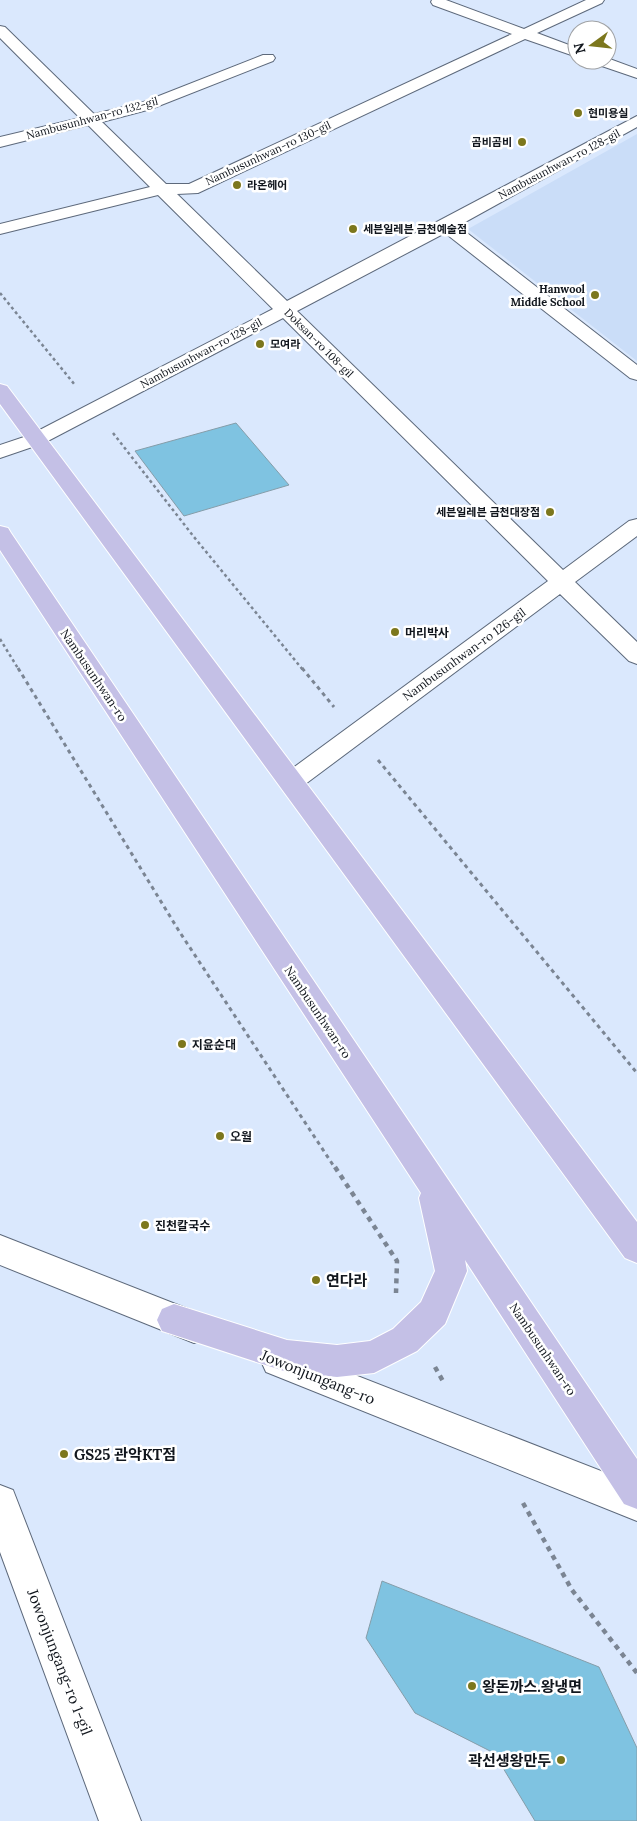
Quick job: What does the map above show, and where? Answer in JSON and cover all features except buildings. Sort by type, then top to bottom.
[{"type":"main road","points":[[0,390],[637,1248]]},
{"type":"main road","name":"Nambusunhwan-ro","points":[[0,533],[637,1491]]},
{"type":"main road","points":[[174,1320],[287,1356],[337,1361],[374,1357],[405,1340],[433,1313],[451,1270],[432,1182]]},
{"type":"street","name":"Nambusunhwan-ro 130-gil","points":[[0,229],[162,189],[192,189],[597,0]]},
{"type":"street","points":[[438,2],[567,49]]},
{"type":"street","name":"Doksan-ro 108-gil","points":[[0,30],[637,656]]},
{"type":"street","name":"Nambusunhwan-ro 132-gil","points":[[0,142],[92,121],[146,106],[268,58]]},
{"type":"street","points":[[617,67],[637,74]]},
{"type":"street","name":"Nambusunhwan-ro 128-gil","points":[[0,452],[37,439],[446,225],[637,121]]},
{"type":"street","points":[[446,225],[637,374]]},
{"type":"street","name":"Nambusunhwan-ro 126-gil","points":[[291,782],[637,526]]},
{"type":"street","name":"Jowonjungang-ro","points":[[0,1250],[637,1502]]},
{"type":"street","name":"Jowonjungang-ro 1-gil","points":[[0,1502],[120,1821]]},
{"type":"path","points":[[0,293],[80,392]]},
{"type":"path","points":[[0,639],[179,931],[397,1261],[395,1305],[414,1331],[447,1388]]},
{"type":"path","points":[[490,1444],[572,1590],[637,1673]]},
{"type":"shaded area","name":"Hanwool Middle School","points":[[637,134],[637,361],[468,229]]},
{"type":"place","name":"현미용실","points":[[578,113]]},
{"type":"place","name":"곰비곰비","points":[[522,142]]},
{"type":"place","name":"라온헤어","points":[[237,185]]},
{"type":"place","name":"세븐일레븐 금천예술점","points":[[353,229]]},
{"type":"place","name":"Hanwool Middle School","points":[[595,295]]},
{"type":"place","name":"모여라","points":[[260,344]]},
{"type":"place","name":"세븐일레븐 금천대장점","points":[[550,512]]},
{"type":"place","name":"머리박사","points":[[395,632]]},
{"type":"place","name":"지윤순대","points":[[182,1044]]},
{"type":"place","name":"오월","points":[[220,1136]]},
{"type":"place","name":"진천칼국수","points":[[145,1225]]},
{"type":"place","name":"연다라","points":[[316,1280]]},
{"type":"place","name":"GS25 관악KT점","points":[[64,1454]]},
{"type":"place","name":"왕돈까스.왕냉면","points":[[472,1686]]},
{"type":"place","name":"곽선생왕만두","points":[[561,1760]]}]
